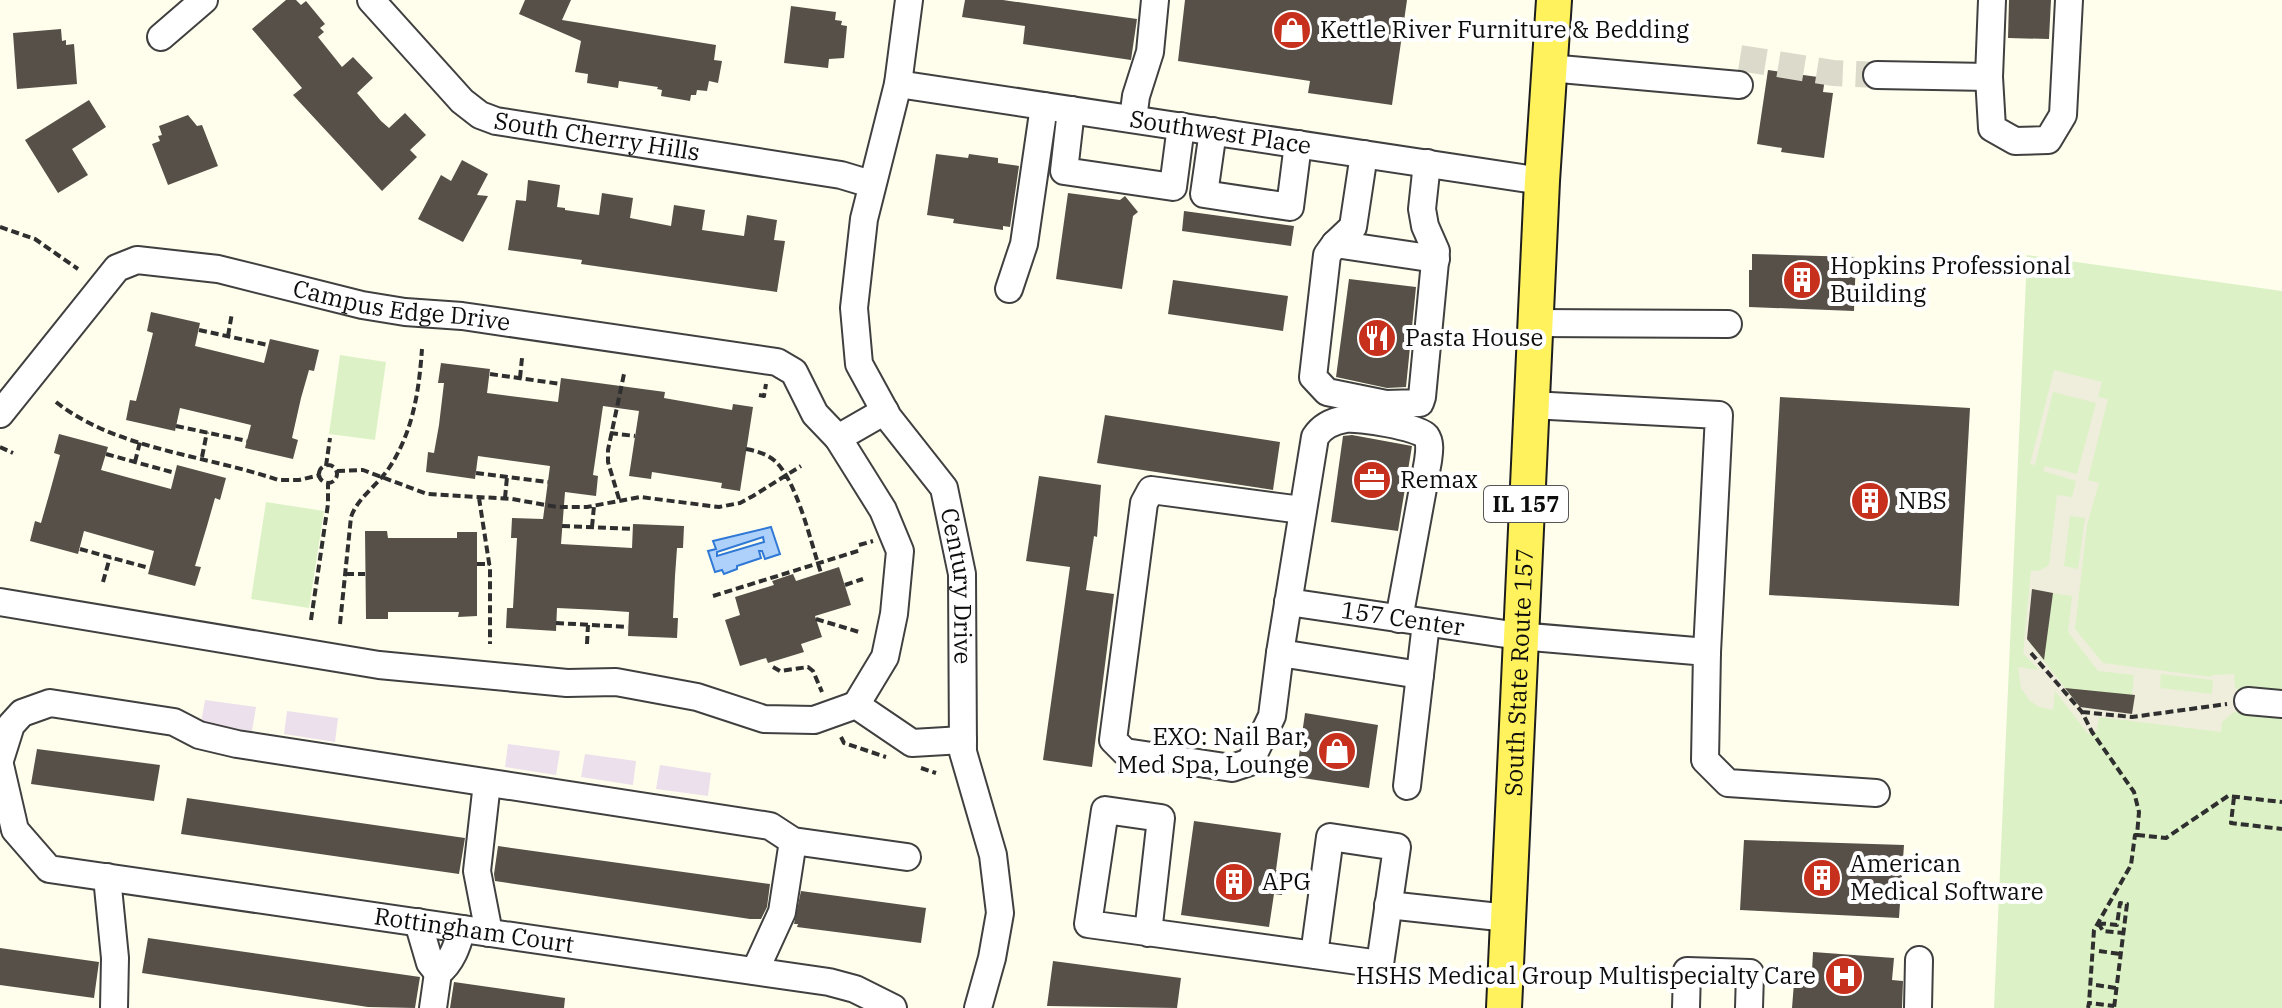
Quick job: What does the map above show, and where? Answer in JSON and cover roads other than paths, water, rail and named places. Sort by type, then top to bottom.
[{"type":"main road","name":"South State Route 157","points":[[1504,1008],[1519,636],[1554,0]]},
{"type":"street","points":[[161,37],[204,0]]},
{"type":"street","name":"South Cherry Hills","points":[[371,0],[462,101],[480,115],[496,121],[841,175],[871,184]]},
{"type":"street","name":"Century Drive","points":[[909,0],[898,84],[864,219],[854,308],[859,364],[885,411],[944,488],[962,574],[963,752],[993,855],[1000,913],[978,1008]]},
{"type":"street","points":[[1133,119],[1136,96],[1150,52],[1155,0]]},
{"type":"street","points":[[1992,0],[1989,77],[1992,128],[2015,141],[2048,140],[2063,115],[2069,0]]},
{"type":"street","points":[[1549,68],[1739,85]]},
{"type":"street","points":[[1877,75],[1989,77]]},
{"type":"street","name":"Southwest Place","points":[[898,84],[1542,181]]},
{"type":"street","points":[[1009,289],[1024,244],[1044,106]]},
{"type":"street","points":[[1071,110],[1064,171],[1173,187],[1181,126]]},
{"type":"street","points":[[1213,131],[1204,194],[1290,207],[1298,144]]},
{"type":"street","points":[[1364,154],[1353,227],[1327,255],[1313,377],[1327,392],[1386,404],[1420,403],[1422,397],[1436,259],[1422,209],[1427,163]]},
{"type":"street","points":[[1335,244],[1436,259]]},
{"type":"street","name":"Campus Edge Drive","points":[[0,414],[117,268],[137,260],[218,269],[376,307],[462,316],[777,362],[794,372],[815,414],[838,438],[883,510],[900,551],[894,614],[885,657],[856,705]]},
{"type":"street","points":[[1535,323],[1728,324]]},
{"type":"street","points":[[1531,405],[1719,415],[1705,760],[1728,783],[1876,793]]},
{"type":"street","points":[[838,438],[885,411]]},
{"type":"street","points":[[1302,510],[1151,490],[1144,503],[1113,740],[1115,744],[1125,752],[1232,768],[1250,762],[1272,716],[1315,437],[1331,422],[1350,418],[1417,430],[1426,437],[1428,461],[1399,619]]},
{"type":"street","points":[[0,602],[379,665],[535,681],[616,682],[697,697],[764,719],[814,720],[856,705],[912,743],[963,740]]},
{"type":"street","name":"157 Center","points":[[1288,602],[1519,636],[1707,652]]},
{"type":"street","points":[[1407,786],[1426,623]]},
{"type":"street","points":[[1280,653],[1420,675]]},
{"type":"street","points":[[2248,701],[2282,704]]},
{"type":"street","points":[[0,762],[0,752],[11,725],[22,713],[50,703],[174,722],[199,735],[237,744],[770,826],[793,841],[907,857]]},
{"type":"street","name":"Rottingham Court","points":[[0,762],[15,830],[49,869],[842,985],[875,997],[893,1008]]},
{"type":"street","points":[[487,783],[477,871],[489,933]]},
{"type":"street","points":[[1148,933],[1161,818],[1105,810],[1088,924],[1148,933],[1380,964],[1397,847],[1330,837],[1314,955]]},
{"type":"street","points":[[755,971],[782,912],[793,841]]},
{"type":"street","points":[[107,877],[115,958],[113,1007]]},
{"type":"street","points":[[1388,905],[1508,918]]},
{"type":"street","points":[[418,922],[430,963],[438,973]]},
{"type":"street","points":[[433,1008],[438,973],[446,967],[456,949],[462,929]]},
{"type":"street","points":[[1918,1008],[1919,960]]},
{"type":"street","points":[[1686,1008],[1687,971],[1750,973],[1749,1008]]},
{"type":"water","points":[[771,527],[780,554],[765,559],[759,551],[761,558],[724,574],[722,570],[715,572],[708,551],[716,549],[713,541]],"holes":[[[763,537],[764,542],[717,556],[717,552]]]},
{"type":"tunnel","points":[[1740,58],[1833,73],[1877,75]]},
{"type":"place","name":"Kettle River Furniture & Bedding","points":[[1292,30]]},
{"type":"place","name":"Hopkins Professional Building","points":[[1802,280]]},
{"type":"place","name":"Pasta House","points":[[1377,338]]},
{"type":"place","name":"Remax","points":[[1372,480]]},
{"type":"place","name":"NBS","points":[[1870,501]]},
{"type":"place","name":"EXO: Nail Bar, Med Spa, Lounge","points":[[1337,751]]},
{"type":"place","name":"American Medical Software","points":[[1822,878]]},
{"type":"place","name":"APG","points":[[1234,882]]},
{"type":"place","name":"HSHS Medical Group Multispecialty Care","points":[[1844,976]]}]
